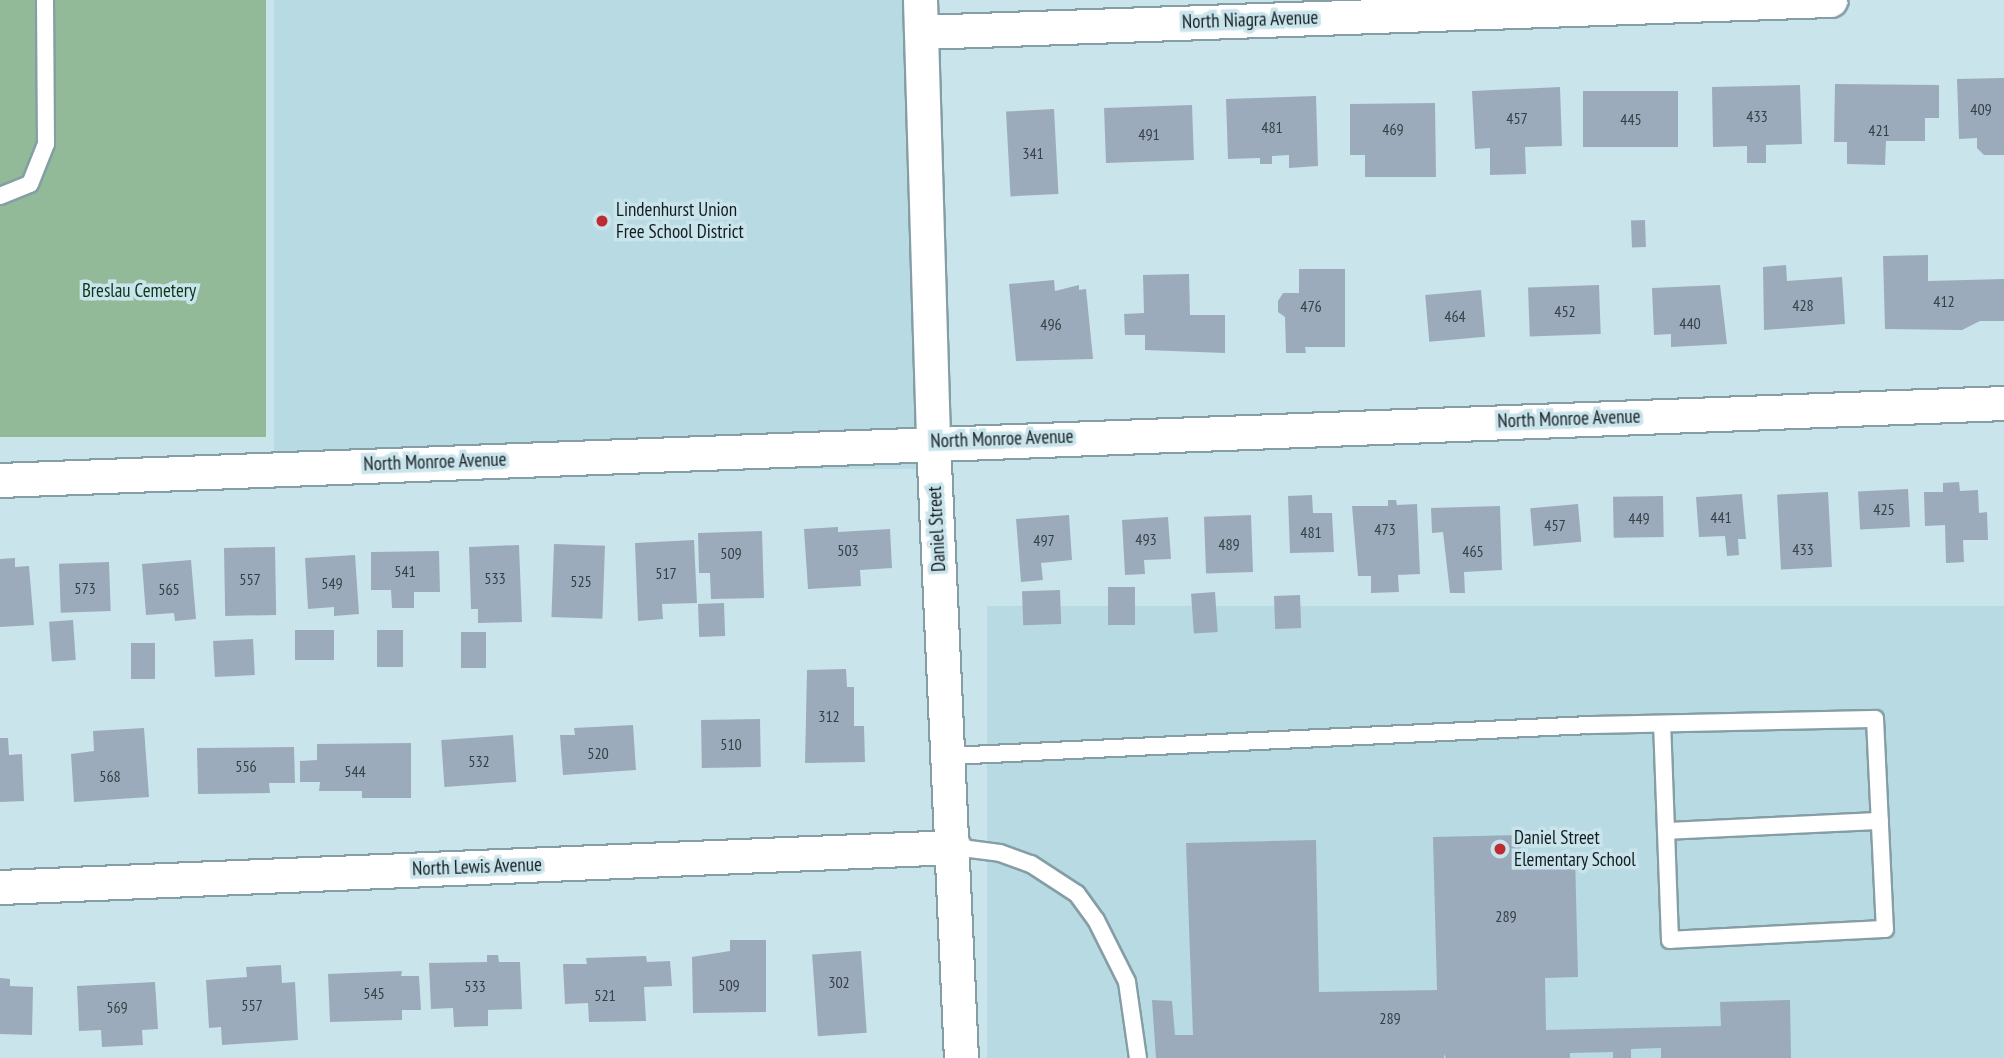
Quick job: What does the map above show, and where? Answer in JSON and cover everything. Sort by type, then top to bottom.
[{"type":"street","name":"North Niagra Avenue","points":[[921,16],[1830,0]]},
{"type":"street","name":"Daniel Street","points":[[921,16],[933,442],[954,847],[961,1058]]},
{"type":"street","name":"North Monroe Avenue","points":[[0,480],[933,442],[2004,403]]},
{"type":"street","name":"North Lewis Avenue","points":[[0,887],[954,847]]},
{"type":"lane","points":[[0,196],[30,184],[46,144],[45,0]]},
{"type":"lane","points":[[949,756],[1662,724],[1875,719],[1885,929],[1671,940],[1662,724]]},
{"type":"lane","points":[[1666,831],[1880,821]]},
{"type":"lane","points":[[954,847],[1000,853],[1031,864],[1077,894],[1096,920],[1127,982],[1138,1058]]},
{"type":"shaded area","name":"Lindenhurst Union Free School District","points":[[274,0],[916,0],[916,469],[274,469]]},
{"type":"shaded area","name":"Daniel Street Elementary School","points":[[987,606],[2004,606],[2004,1058],[987,1058]]},
{"type":"green space","name":"Breslau Cemetery","points":[[0,0],[266,0],[266,437],[0,437]]},
{"type":"building","points":[[2004,78],[2004,155],[1984,155],[1977,148],[1977,138],[1959,139],[1957,79]]},
{"type":"building","points":[[1835,84],[1939,85],[1939,118],[1925,118],[1925,141],[1886,141],[1885,165],[1847,164],[1847,142],[1834,142]]},
{"type":"building","points":[[1800,85],[1802,144],[1766,145],[1766,163],[1747,163],[1747,146],[1713,147],[1712,87]]},
{"type":"building","points":[[1560,87],[1562,146],[1525,147],[1526,174],[1490,175],[1490,148],[1475,149],[1472,91]]},
{"type":"building","points":[[1583,91],[1678,91],[1678,147],[1583,147]]},
{"type":"building","points":[[1316,96],[1318,166],[1289,168],[1289,155],[1272,156],[1272,164],[1260,164],[1260,158],[1228,159],[1226,99]]},
{"type":"building","points":[[1435,103],[1436,177],[1365,177],[1365,155],[1350,155],[1350,104]]},
{"type":"building","points":[[1192,105],[1194,160],[1106,163],[1104,108]]},
{"type":"building","points":[[1054,109],[1058,194],[1011,196],[1006,112]]},
{"type":"building","points":[[1631,220],[1645,220],[1646,247],[1632,247]]},
{"type":"building","points":[[1928,255],[1928,281],[2004,279],[2004,321],[1980,321],[1962,330],[1885,329],[1883,256]]},
{"type":"building","points":[[1786,265],[1787,281],[1842,277],[1845,324],[1764,330],[1763,267]]},
{"type":"building","points":[[1299,269],[1345,269],[1345,347],[1305,347],[1306,353],[1286,353],[1285,317],[1278,312],[1278,301],[1283,293],[1299,293]]},
{"type":"building","points":[[1189,274],[1190,315],[1225,315],[1225,353],[1145,350],[1145,335],[1125,335],[1124,314],[1144,313],[1143,275]]},
{"type":"building","points":[[1054,280],[1055,291],[1079,285],[1079,290],[1086,289],[1093,359],[1016,361],[1009,284]]},
{"type":"building","points":[[1599,285],[1601,334],[1530,336],[1528,287]]},
{"type":"building","points":[[1720,285],[1727,344],[1671,347],[1671,334],[1654,335],[1652,288]]},
{"type":"building","points":[[1481,290],[1485,337],[1429,342],[1425,295]]},
{"type":"building","points":[[1959,482],[1960,491],[1978,490],[1979,513],[1987,512],[1988,540],[1963,540],[1964,562],[1946,563],[1945,525],[1925,526],[1924,492],[1943,492],[1943,483]]},
{"type":"building","points":[[1908,489],[1910,527],[1860,530],[1858,492]]},
{"type":"building","points":[[1828,492],[1832,567],[1781,570],[1777,495]]},
{"type":"building","points":[[1742,494],[1746,539],[1738,539],[1739,555],[1727,556],[1725,536],[1699,537],[1696,497]]},
{"type":"building","points":[[1312,495],[1313,513],[1332,513],[1334,552],[1290,553],[1288,496]]},
{"type":"building","points":[[1663,496],[1664,537],[1614,538],[1613,497]]},
{"type":"building","points":[[1388,500],[1396,500],[1397,505],[1417,504],[1420,574],[1398,575],[1399,592],[1371,593],[1371,576],[1358,576],[1352,506],[1388,506]]},
{"type":"building","points":[[1578,504],[1581,542],[1533,546],[1530,508]]},
{"type":"building","points":[[1500,506],[1502,570],[1464,572],[1465,593],[1450,593],[1443,532],[1432,533],[1431,508]]},
{"type":"building","points":[[1069,515],[1072,560],[1041,563],[1043,580],[1021,582],[1016,519]]},
{"type":"building","points":[[1251,515],[1253,572],[1206,574],[1204,517]]},
{"type":"building","points":[[1168,517],[1171,559],[1144,560],[1145,574],[1125,575],[1122,520]]},
{"type":"building","points":[[838,527],[838,532],[890,529],[892,568],[860,570],[861,586],[808,589],[804,529]]},
{"type":"building","points":[[762,531],[764,598],[711,599],[710,573],[699,573],[698,533]]},
{"type":"building","points":[[694,540],[697,603],[662,604],[663,619],[638,621],[635,543]]},
{"type":"building","points":[[554,544],[605,546],[602,619],[551,617]]},
{"type":"building","points":[[519,545],[522,622],[478,623],[478,609],[471,609],[469,547]]},
{"type":"building","points":[[275,547],[276,615],[225,616],[224,548]]},
{"type":"building","points":[[439,551],[440,592],[414,592],[414,608],[392,608],[391,590],[371,590],[371,552]]},
{"type":"building","points":[[355,555],[359,614],[334,616],[334,607],[308,609],[305,558]]},
{"type":"building","points":[[15,558],[15,567],[29,566],[34,625],[0,627],[0,559]]},
{"type":"building","points":[[191,560],[196,619],[175,621],[174,613],[146,615],[142,564]]},
{"type":"building","points":[[109,562],[111,611],[61,613],[59,564]]},
{"type":"building","points":[[1108,587],[1135,587],[1135,625],[1108,625]]},
{"type":"building","points":[[1060,590],[1061,624],[1023,625],[1022,591]]},
{"type":"building","points":[[1215,592],[1218,632],[1194,634],[1191,594]]},
{"type":"building","points":[[1300,595],[1301,628],[1275,629],[1274,596]]},
{"type":"building","points":[[724,603],[725,636],[699,637],[698,604]]},
{"type":"building","points":[[73,620],[76,660],[52,662],[49,622]]},
{"type":"building","points":[[295,630],[334,630],[334,660],[295,660]]},
{"type":"building","points":[[377,630],[403,630],[403,667],[377,667]]},
{"type":"building","points":[[461,632],[486,632],[486,668],[461,668]]},
{"type":"building","points":[[253,639],[255,675],[215,677],[213,641]]},
{"type":"building","points":[[131,643],[155,643],[155,679],[131,679]]},
{"type":"building","points":[[846,669],[847,687],[854,687],[854,726],[864,726],[865,762],[805,763],[807,670]]},
{"type":"building","points":[[760,719],[761,767],[702,768],[701,720]]},
{"type":"building","points":[[633,725],[636,770],[563,775],[560,735],[575,735],[574,728]]},
{"type":"building","points":[[144,728],[149,797],[74,802],[71,754],[94,751],[93,731]]},
{"type":"building","points":[[513,735],[516,782],[444,787],[441,740]]},
{"type":"building","points":[[0,738],[8,738],[9,755],[22,754],[24,801],[0,802]]},
{"type":"building","points":[[411,743],[411,798],[362,798],[362,791],[319,791],[320,782],[300,782],[300,761],[317,760],[317,744]]},
{"type":"building","points":[[294,747],[295,783],[269,783],[270,793],[198,794],[197,748]]},
{"type":"building","points":[[1520,835],[1521,856],[1575,855],[1578,977],[1545,978],[1546,1030],[1721,1026],[1720,1002],[1790,1000],[1791,1058],[1661,1058],[1661,1048],[1631,1049],[1631,1058],[1613,1058],[1613,1052],[1570,1053],[1570,1058],[1446,1058],[1444,1054],[1444,1058],[1156,1058],[1152,1000],[1172,1001],[1175,1035],[1193,1035],[1186,843],[1316,840],[1319,992],[1437,990],[1433,837]]},
{"type":"building","points":[[730,940],[766,940],[766,1012],[693,1013],[692,957],[730,951]]},
{"type":"building","points":[[861,951],[867,1033],[818,1036],[812,954]]},
{"type":"building","points":[[487,955],[498,955],[499,962],[520,962],[522,1009],[488,1010],[488,1026],[454,1027],[453,1008],[431,1009],[429,963],[487,962]]},
{"type":"building","points":[[646,956],[647,962],[670,961],[672,986],[644,987],[646,1021],[589,1022],[588,1003],[565,1004],[563,964],[587,964],[586,958]]},
{"type":"building","points":[[281,965],[282,983],[295,982],[298,1040],[222,1045],[221,1027],[209,1028],[206,980],[247,977],[246,967]]},
{"type":"building","points":[[402,971],[401,976],[419,976],[421,1010],[402,1010],[402,1020],[330,1022],[328,974]]},
{"type":"building","points":[[0,978],[10,979],[10,986],[33,987],[32,1035],[0,1034]]},
{"type":"building","points":[[155,982],[158,1029],[142,1030],[143,1045],[102,1047],[101,1030],[79,1031],[77,986]]},
{"type":"place","name":"Lindenhurst Union Free School District","points":[[602,221]]},
{"type":"place","name":"Daniel Street Elementary School","points":[[1500,849]]}]
